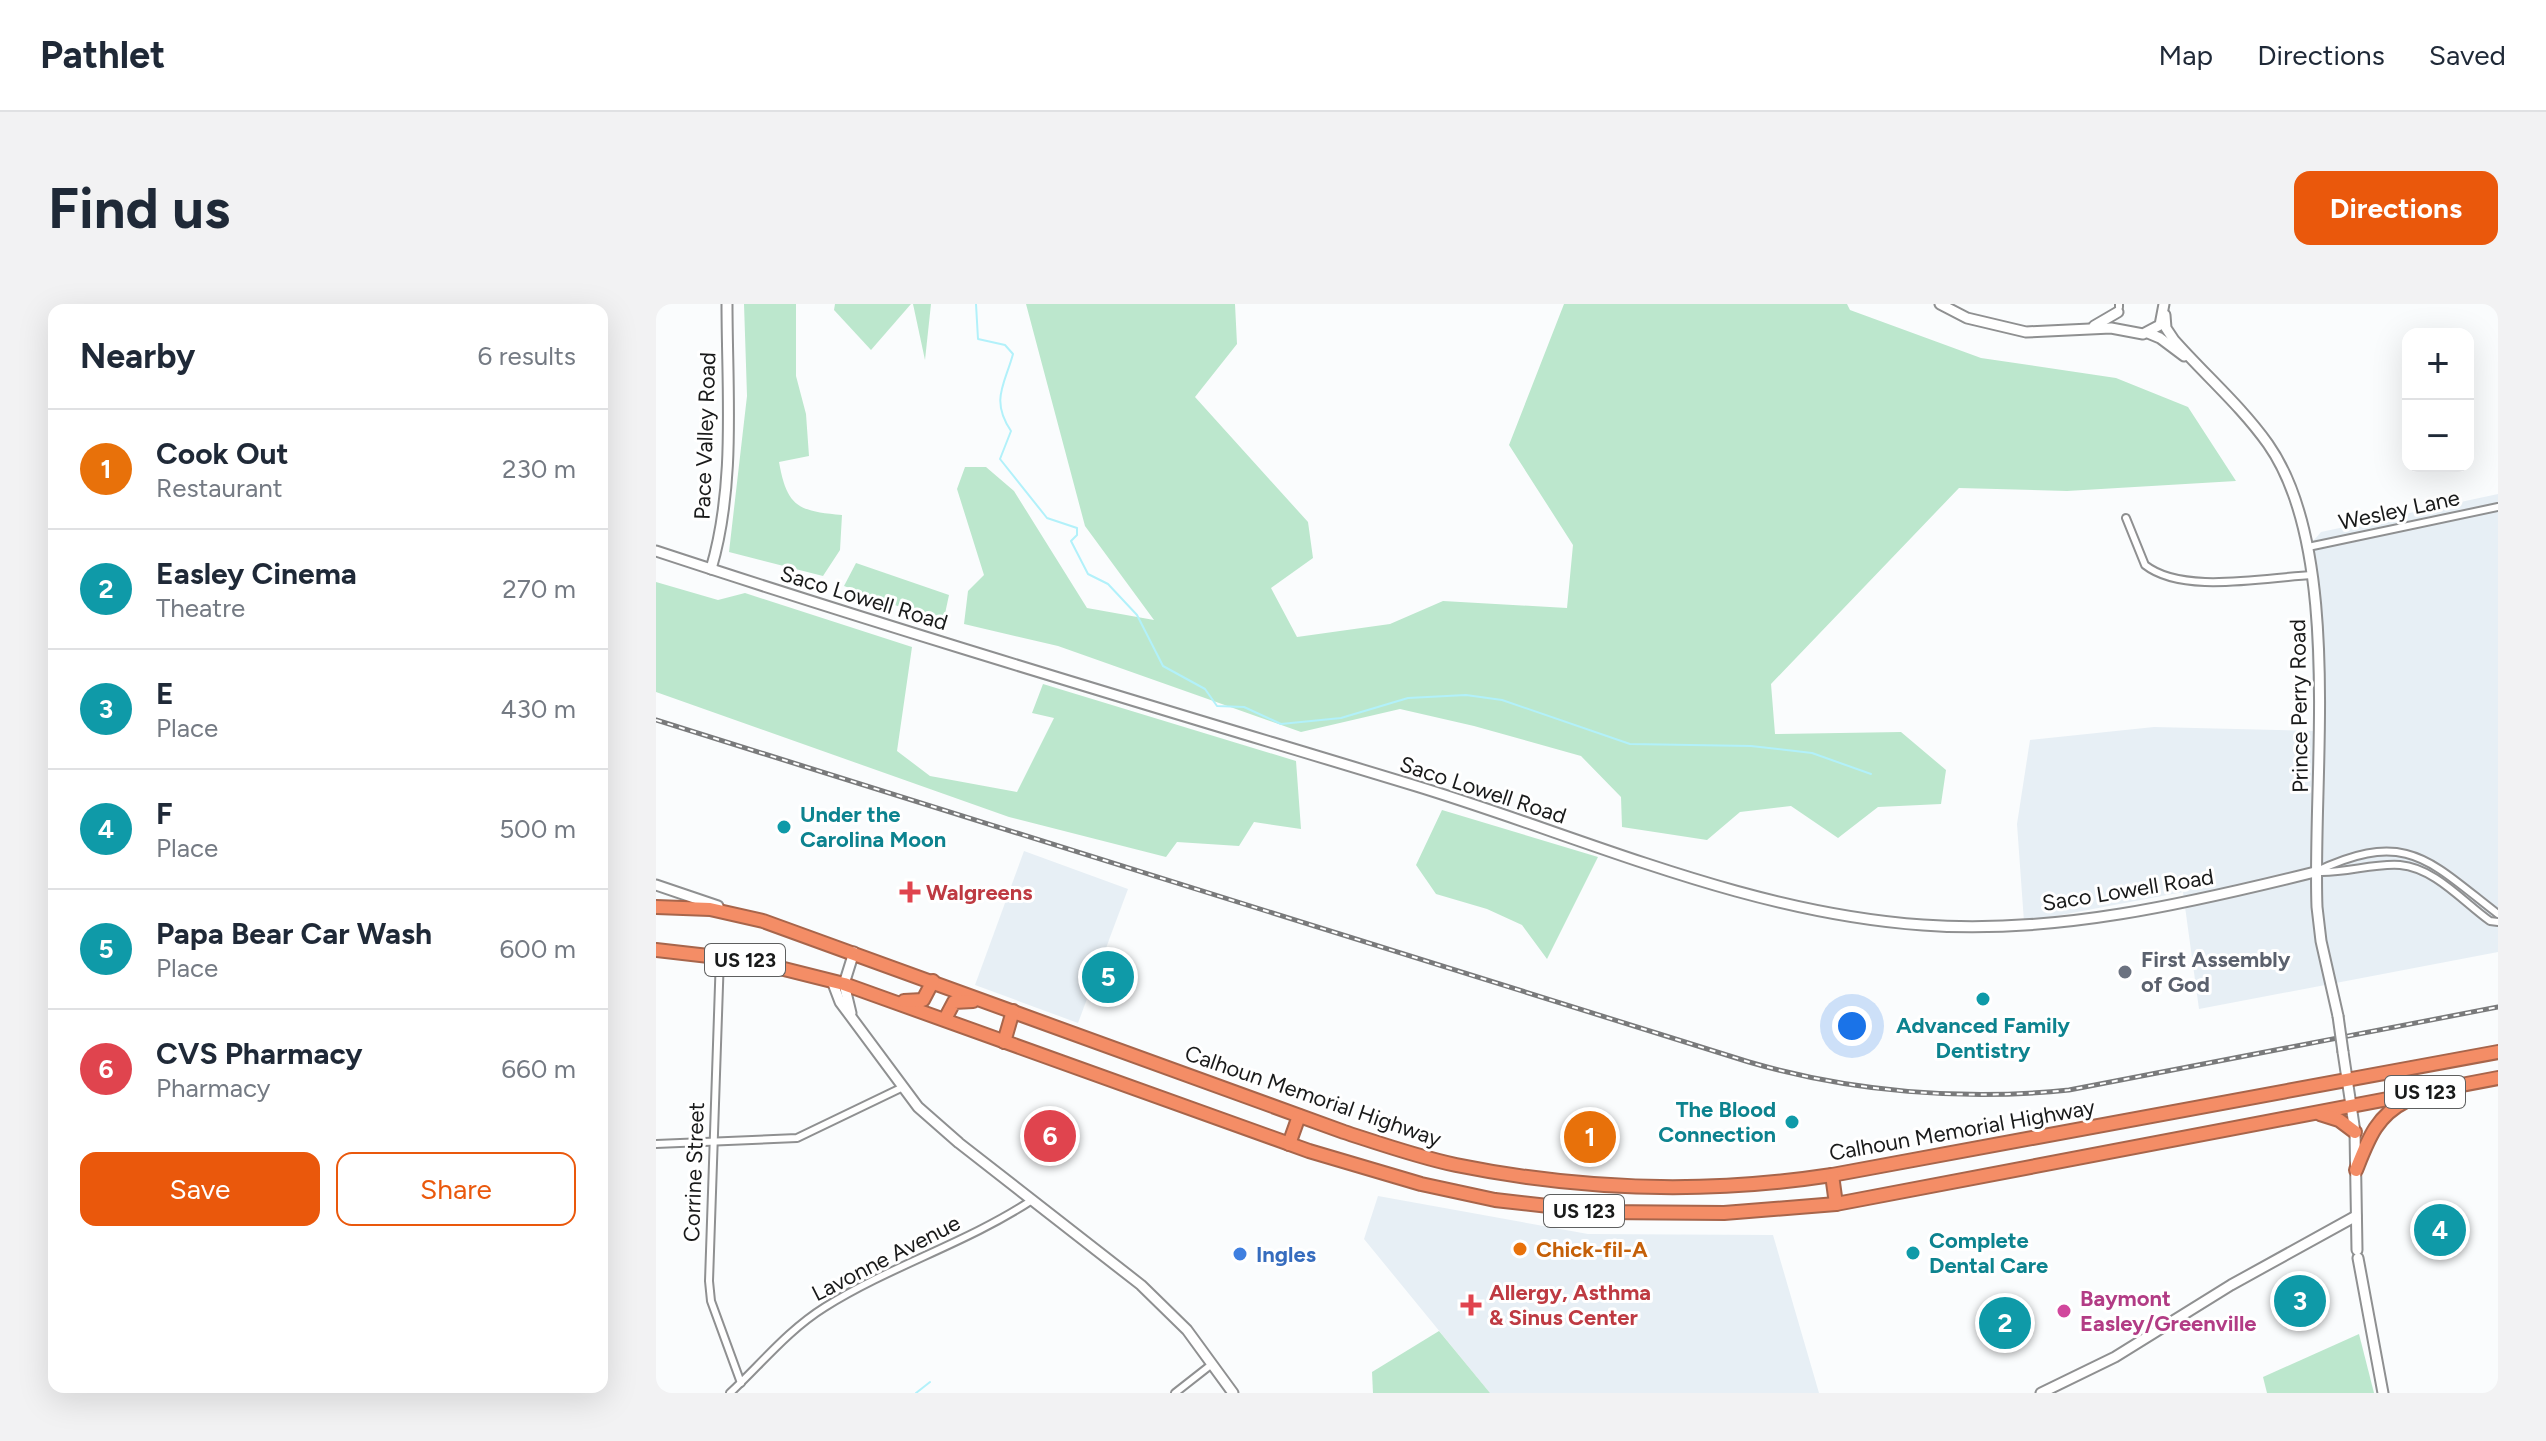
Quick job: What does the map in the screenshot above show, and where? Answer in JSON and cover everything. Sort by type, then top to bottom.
[{"type":"highway","name":"Calhoun Memorial Highway","points":[[656,907],[710,909],[743,915],[854,952],[1299,1116],[1455,1165],[1638,1187],[1785,1182],[1832,1175],[2498,1052]]},
{"type":"highway","name":"US 123","points":[[656,950],[720,956],[838,982],[1289,1144],[1456,1193],[1537,1206],[1639,1214],[1794,1210],[1836,1204],[2498,1078]]},
{"type":"highway","points":[[897,1001],[923,1000],[933,981]]},
{"type":"highway","points":[[945,1019],[954,1002],[988,1002]]},
{"type":"highway","points":[[1004,1042],[1013,1011]]},
{"type":"highway","points":[[2356,1170],[2372,1131],[2389,1110],[2422,1093]]},
{"type":"highway","points":[[2317,1114],[2339,1120],[2355,1132]]},
{"type":"highway","points":[[1289,1144],[1299,1116]]},
{"type":"highway","points":[[1832,1175],[1836,1204]]},
{"type":"highway","points":[[1638,1187],[1639,1214]]},
{"type":"street","name":"Pace Valley Road","points":[[711,569],[718,546],[726,454],[727,304]]},
{"type":"street","points":[[1940,304],[1997,327],[2026,332],[2111,328],[2148,333],[2157,328],[2166,308]]},
{"type":"street","points":[[2080,331],[2103,323],[2119,307]]},
{"type":"street","points":[[2119,307],[2124,326],[2133,332]]},
{"type":"street","name":"Prince Perry Road","points":[[2166,308],[2166,328],[2269,446],[2289,484],[2308,547],[2313,575],[2319,761],[2315,872],[2321,941],[2338,1016],[2352,1107],[2358,1254],[2383,1393]]},
{"type":"street","name":"Prince Perry Road","points":[[2148,333],[2160,338],[2196,365]]},
{"type":"street","name":"Wesley Lane","points":[[2308,547],[2498,507]]},
{"type":"street","points":[[2126,518],[2145,565],[2175,580],[2217,581],[2313,575]]},
{"type":"street","name":"Saco Lowell Road","points":[[656,551],[1209,725],[1418,786],[1730,889],[1834,915],[1961,927],[2044,923],[2154,906],[2315,872]]},
{"type":"street","points":[[2315,872],[2340,860],[2394,852],[2415,854],[2459,881],[2498,914]]},
{"type":"street","points":[[2315,872],[2341,872],[2389,865],[2410,867],[2436,879],[2490,921],[2498,922]]},
{"type":"street","points":[[656,885],[743,915]]},
{"type":"street","points":[[854,952],[838,982],[840,1002],[901,1088],[959,1143],[1141,1285],[1187,1330],[1233,1393]]},
{"type":"street","name":"Corrine Street","points":[[720,956],[711,1301],[741,1383]]},
{"type":"street","points":[[656,1144],[714,1144],[797,1138],[901,1088]]},
{"type":"street","name":"Lavonne Avenue","points":[[730,1393],[793,1328],[827,1305],[1000,1221],[1032,1200]]},
{"type":"street","points":[[2041,1393],[2115,1357],[2231,1285],[2356,1216]]},
{"type":"street","points":[[1175,1393],[1212,1364]]},
{"type":"shaded area","points":[[2498,494],[2498,952],[2199,1009],[2183,892],[2024,922],[2017,824],[2030,740],[2154,727],[2314,731],[2308,547],[2321,532]]},
{"type":"shaded area","points":[[1024,851],[1128,889],[1078,1023],[975,985]]},
{"type":"shaded area","points":[[1378,1196],[1588,1234],[1773,1235],[1819,1393],[1490,1393],[1364,1239]]},
{"type":"green space","points":[[744,304],[796,304],[796,376],[806,414],[809,456],[779,462],[786,489],[797,504],[815,511],[842,515],[840,550],[823,576],[729,552],[747,396]]},
{"type":"green space","points":[[835,304],[911,304],[871,350],[834,310]]},
{"type":"green space","points":[[913,304],[931,304],[925,360]]},
{"type":"green space","points":[[1026,304],[1235,304],[1237,344],[1195,397],[1308,522],[1313,558],[1271,588],[1297,637],[1390,624],[1443,601],[1567,608],[1573,545],[1509,445],[1564,304],[1847,304],[1850,310],[1981,358],[2116,378],[2188,407],[2236,481],[2067,491],[1959,488],[1771,684],[1775,734],[1901,732],[1946,770],[1941,804],[1878,807],[1838,838],[1791,806],[1740,812],[1707,840],[1622,827],[1621,797],[1581,756],[1400,709],[1301,732],[1058,646],[964,624],[968,591],[984,575],[957,489],[965,467],[986,467],[1014,491],[1087,608],[1154,620],[1085,526]]},
{"type":"green space","points":[[856,563],[949,595],[943,623],[844,586]]},
{"type":"green space","points":[[656,582],[718,600],[745,593],[912,647],[897,751],[930,776],[1017,792],[1054,718],[1032,713],[1043,684],[1296,761],[1301,829],[1254,822],[1239,846],[1177,842],[1166,857],[1009,817],[656,692]]},
{"type":"green space","points":[[1442,810],[1598,857],[1547,959],[1522,925],[1487,909],[1436,894],[1416,865]]},
{"type":"green space","points":[[1439,1331],[1490,1393],[1373,1393],[1372,1372]]},
{"type":"green space","points":[[2359,1334],[2374,1393],[2267,1393],[2263,1377]]},
{"type":"waterway","points":[[976,304],[978,339],[1005,345],[1013,354],[1000,401],[1011,431],[1000,459],[1047,518],[1077,528],[1077,535],[1071,541],[1088,574],[1108,584],[1137,615],[1163,666],[1205,689],[1217,706],[1244,707],[1281,724],[1341,718],[1408,698],[1466,695],[1502,700],[1630,744],[1751,746],[1812,753],[1871,774]]},
{"type":"waterway","points":[[916,1393],[930,1382]]},
{"type":"railway","points":[[656,720],[1749,1062],[1828,1081],[1948,1094],[2069,1090],[2498,1007]]},
{"type":"place","name":"Under the Carolina Moon","points":[[784,827]]},
{"type":"place","name":"Walgreens","points":[[910,892]]},
{"type":"place","name":"First Assembly of God","points":[[2125,972]]},
{"type":"place","name":"Papa Bear Car Wash","points":[[1108,977]]},
{"type":"place","name":"Advanced Family Dentistry","points":[[1983,999]]},
{"type":"place","name":"The Blood Connection","points":[[1792,1122]]},
{"type":"place","name":"CVS Pharmacy","points":[[1050,1136]]},
{"type":"place","name":"Cook Out","points":[[1590,1137]]},
{"type":"place","name":"F","points":[[2440,1230]]},
{"type":"place","name":"Chick-fil-A","points":[[1520,1249]]},
{"type":"place","name":"Complete Dental Care","points":[[1913,1253]]},
{"type":"place","name":"Ingles","points":[[1240,1254]]},
{"type":"place","name":"E","points":[[2300,1301]]},
{"type":"place","name":"Allergy, Asthma & Sinus Center","points":[[1471,1305]]},
{"type":"place","name":"Baymont Easley/Greenville","points":[[2064,1311]]},
{"type":"place","name":"Easley Cinema","points":[[2005,1323]]}]
